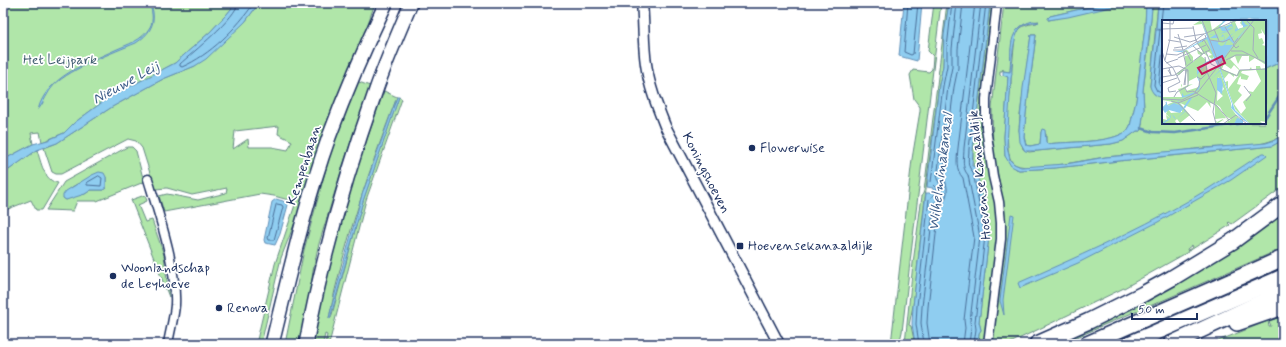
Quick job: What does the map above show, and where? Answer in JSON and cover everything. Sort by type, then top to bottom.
[{"type":"highway","name":"Kempenbaan","points":[[272,344],[296,247],[329,137],[352,78],[386,3]]},
{"type":"highway","points":[[306,344],[315,297],[357,146],[377,88],[411,3]]},
{"type":"highway","points":[[1037,344],[1089,321],[1172,278],[1233,241],[1283,204]]},
{"type":"highway","points":[[1087,344],[1236,280],[1283,258]]},
{"type":"highway","points":[[1129,344],[1283,277]]},
{"type":"highway","points":[[1171,344],[1283,292]]},
{"type":"highway","points":[[1188,336],[1219,330],[1283,307]]},
{"type":"street","name":"Koningshoeven","points":[[642,3],[646,64],[650,86],[657,106],[779,344]]},
{"type":"street","name":"Hoevense Kanaaldijk","points":[[988,344],[1001,239],[999,202],[989,156],[985,114],[998,3]]},
{"type":"street","points":[[148,179],[170,257],[175,297],[175,306],[168,344]]},
{"type":"green space","name":"Het Leijpark","points":[[3,3],[236,3],[210,32],[175,63],[108,98],[74,123],[64,133],[42,142],[40,132],[31,133],[33,144],[3,160]]},
{"type":"green space","points":[[259,3],[375,3],[360,47],[337,99],[302,204],[281,258],[261,344],[256,344],[275,264],[296,202],[260,194],[164,212],[159,196],[167,194],[198,200],[226,193],[227,188],[192,195],[167,188],[155,189],[142,148],[136,141],[128,139],[61,174],[52,172],[44,148],[57,143],[112,107],[163,79],[195,66],[245,22]],"holes":[[[279,126],[278,134],[292,141],[288,150],[272,147],[249,147],[248,139],[233,149],[235,131]]]},
{"type":"green space","points":[[934,3],[941,3],[902,332],[899,344],[891,344],[912,159],[920,111],[920,107],[914,99],[910,75],[913,70],[929,72],[932,69],[933,56],[928,51]]},
{"type":"green space","points":[[947,3],[949,3],[944,35],[943,66],[939,85],[928,171],[913,306],[909,325],[911,326],[915,344],[905,344],[913,263],[922,196],[924,191]]},
{"type":"green space","points":[[990,3],[994,3],[980,114],[999,219],[987,344],[978,344],[979,333],[981,330],[979,322],[989,236],[976,167],[973,167],[973,149]]},
{"type":"green space","points":[[1004,3],[1107,3],[1050,16],[1049,20],[1128,3],[1146,3],[1145,27],[1136,101],[1130,126],[1127,131],[1110,138],[1100,140],[1047,144],[1046,134],[1041,132],[1040,144],[1030,146],[1026,145],[1024,137],[1026,114],[1036,35],[1031,35],[1019,130],[1023,149],[1029,152],[1111,144],[1123,141],[1137,131],[1141,131],[1144,109],[1143,91],[1152,3],[1158,3],[1150,86],[1154,94],[1162,98],[1162,124],[1266,124],[1266,69],[1283,61],[1283,135],[1265,143],[1255,145],[1203,148],[1158,154],[1112,156],[1057,165],[1030,167],[1020,166],[1013,163],[1010,158],[1007,138],[1015,37],[1021,28],[1039,21],[1021,26],[1016,31],[1013,38],[1010,72],[1003,71],[1003,69],[1000,71],[1000,75],[1008,77],[1004,137],[1005,156],[1016,169],[1019,170],[1055,168],[1272,146],[1283,140],[1283,187],[1232,224],[1229,222],[1228,223],[1230,225],[1189,251],[1188,250],[1193,247],[1192,245],[1187,249],[1188,252],[1124,288],[1008,344],[991,344],[1002,196],[993,151],[992,108]]},
{"type":"green space","points":[[356,81],[370,86],[343,165],[318,247],[300,342],[299,344],[285,344],[304,250],[334,139]]},
{"type":"green space","points":[[384,91],[397,97],[358,206],[342,261],[329,318],[331,318],[363,201],[399,97],[402,99],[366,200],[329,344],[325,344],[327,335],[325,334],[323,344],[311,344],[317,312],[342,216]]},
{"type":"green space","points":[[127,147],[132,147],[136,151],[144,182],[97,201],[77,201],[73,211],[46,210],[64,182]],"holes":[[[106,177],[106,188],[103,190],[91,190],[85,194],[73,196],[66,200],[63,198],[72,187],[77,184]]]},
{"type":"green space","points":[[37,150],[46,175],[53,182],[58,183],[42,210],[36,210],[31,200],[3,211],[3,174]]},
{"type":"green space","points":[[145,195],[147,201],[138,205],[145,222],[152,220],[164,255],[169,297],[131,200]]},
{"type":"green space","points":[[1283,212],[1283,248],[1143,309],[1133,313],[1132,311],[1132,313],[1099,327],[1098,326],[1098,328],[1061,344],[1051,344]]},
{"type":"green space","points":[[1283,263],[1283,269],[1113,344],[1099,344]]},
{"type":"green space","points":[[1283,316],[1283,344],[1210,344],[1268,321],[1269,326],[1271,326],[1269,321]]},
{"type":"water","points":[[149,3],[153,12],[153,22],[150,30],[144,37],[136,43],[94,61],[62,79],[54,85],[47,94],[38,110],[42,98],[49,89],[69,72],[92,60],[134,42],[143,36],[150,27],[152,21],[152,12]]},
{"type":"water","points":[[236,3],[259,3],[245,22],[206,59],[195,66],[163,79],[112,107],[57,143],[37,150],[3,174],[3,160],[33,144],[48,140],[64,133],[74,123],[108,98],[175,63],[210,32]]},
{"type":"water","points":[[904,3],[922,3],[917,61],[899,56]]},
{"type":"water","name":"Wilhelminakanaal","points":[[949,3],[990,3],[972,166],[976,167],[989,236],[979,322],[981,330],[979,333],[978,344],[915,344],[912,324],[913,306],[926,193],[932,193],[933,188],[927,187],[939,85],[943,66],[944,35]]},
{"type":"water","points":[[1107,3],[1128,3],[1068,17],[1048,20],[1050,16]]},
{"type":"water","points":[[1146,3],[1152,3],[1152,9],[1143,91],[1144,109],[1141,131],[1137,131],[1123,141],[1111,144],[1025,151],[1020,142],[1019,130],[1023,88],[1031,35],[1036,35],[1026,114],[1024,137],[1026,145],[1030,146],[1040,144],[1042,129],[1045,130],[1047,144],[1110,138],[1127,131],[1130,126],[1136,101],[1145,27]]},
{"type":"water","points":[[1158,3],[1283,3],[1283,61],[1266,69],[1266,20],[1162,20],[1162,30],[1156,29],[1158,5],[1163,6],[1163,4]]},
{"type":"water","points":[[1033,21],[1039,22],[1026,24],[1020,28],[1017,33],[1012,55],[1007,146],[1010,160],[1014,164],[1021,167],[1066,164],[1106,157],[1266,143],[1283,135],[1283,140],[1272,146],[1055,168],[1019,170],[1011,166],[1005,156],[1004,137],[1008,77],[1003,75],[1003,71],[1010,72],[1011,48],[1014,34],[1018,29],[1024,24]]},
{"type":"water","points":[[1156,30],[1162,30],[1162,98],[1158,97],[1150,86]]},
{"type":"water","points":[[397,97],[399,97],[363,201],[330,319],[333,301],[362,195]]},
{"type":"water","points":[[1263,153],[1267,155],[1231,180],[1158,222],[1078,263],[1020,288],[1018,283],[1104,244],[1188,201]]},
{"type":"water","points":[[99,172],[104,173],[106,177],[106,188],[103,190],[91,190],[85,194],[66,200],[63,198],[66,191]]},
{"type":"water","points":[[276,199],[283,201],[288,205],[280,234],[275,245],[265,243],[264,240],[272,202]]},
{"type":"water","points":[[1011,214],[1014,215],[1003,300],[1004,315],[1000,301]]},
{"type":"waterway","points":[[1266,116],[1283,91]]},
{"type":"waterway","points":[[1141,128],[1153,132],[1175,133],[1237,124]]},
{"type":"place","name":"Flowerwise","points":[[752,148]]},
{"type":"place","name":"Hoevensekanaaldijk","points":[[740,246]]},
{"type":"place","name":"Woonlandschap de Leyhoeve","points":[[113,276]]},
{"type":"place","name":"Renova","points":[[219,308]]},
{"type":"water label","name":"Nieuwe Leij","points":[[126,83]]}]
